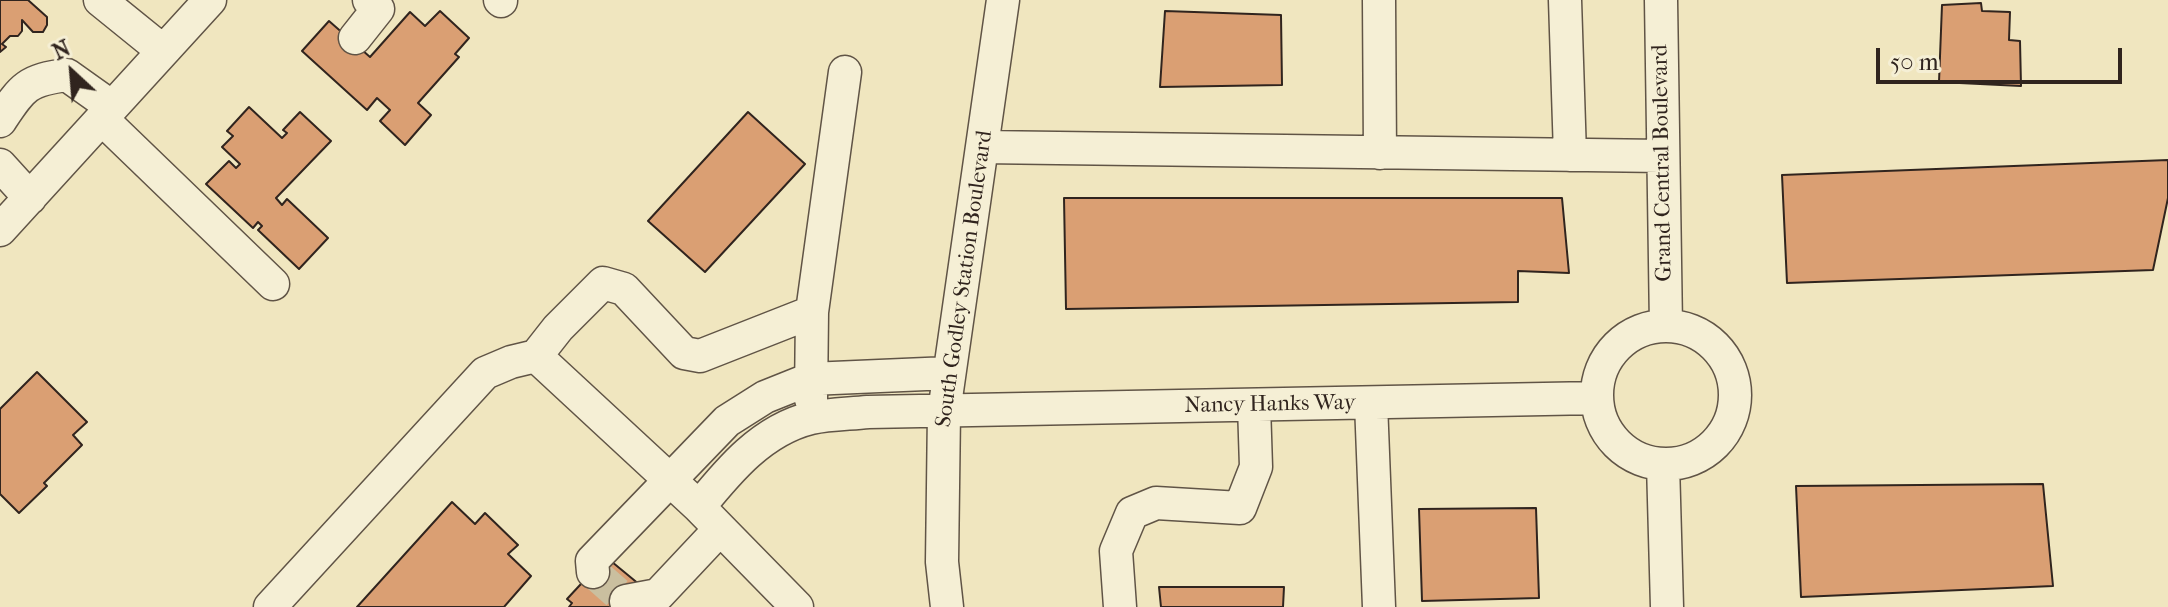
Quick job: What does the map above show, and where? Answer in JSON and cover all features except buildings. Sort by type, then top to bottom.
[{"type":"street","points":[[100,0],[163,51]]},
{"type":"street","points":[[0,230],[210,0]]},
{"type":"street","points":[[355,38],[378,9],[369,0]]},
{"type":"street","name":"South Godley Station Boulevard","points":[[947,607],[942,562],[944,412],[1003,0]]},
{"type":"street","points":[[1379,0],[1380,153]]},
{"type":"street","points":[[1565,0],[1570,155]]},
{"type":"street","name":"Grand Central Boulevard","points":[[1661,0],[1666,326]]},
{"type":"street","points":[[811,418],[812,312],[845,72]]},
{"type":"street","points":[[0,121],[21,91],[38,79],[67,75],[273,284]]},
{"type":"street","points":[[982,147],[1663,156]]},
{"type":"street","points":[[0,165],[30,198]]},
{"type":"street","points":[[270,607],[485,373],[536,356],[558,328],[603,283],[624,289],[684,353],[700,356],[812,312]]},
{"type":"street","points":[[1666,326],[1687,329],[1706,338],[1721,353],[1732,372],[1735,393],[1732,415],[1722,435],[1706,451],[1685,461],[1663,464],[1643,461],[1624,451],[1610,437],[1600,419],[1596,398],[1599,376],[1608,356],[1623,340],[1644,329],[1666,326]]},
{"type":"street","points":[[536,356],[710,518],[797,607]]},
{"type":"street","points":[[593,572],[592,561],[668,479],[727,421],[765,397],[810,379],[949,373]]},
{"type":"street","name":"Nancy Hanks Way","points":[[626,601],[658,595],[710,518],[736,461],[781,430],[811,418],[868,412],[1596,398]]},
{"type":"street","points":[[1371,403],[1379,607]]},
{"type":"street","points":[[1120,607],[1116,551],[1132,513],[1156,503],[1240,508],[1256,467],[1254,405]]},
{"type":"street","points":[[1663,464],[1667,607]]},
{"type":"tunnel","points":[[593,572],[626,601]]}]
